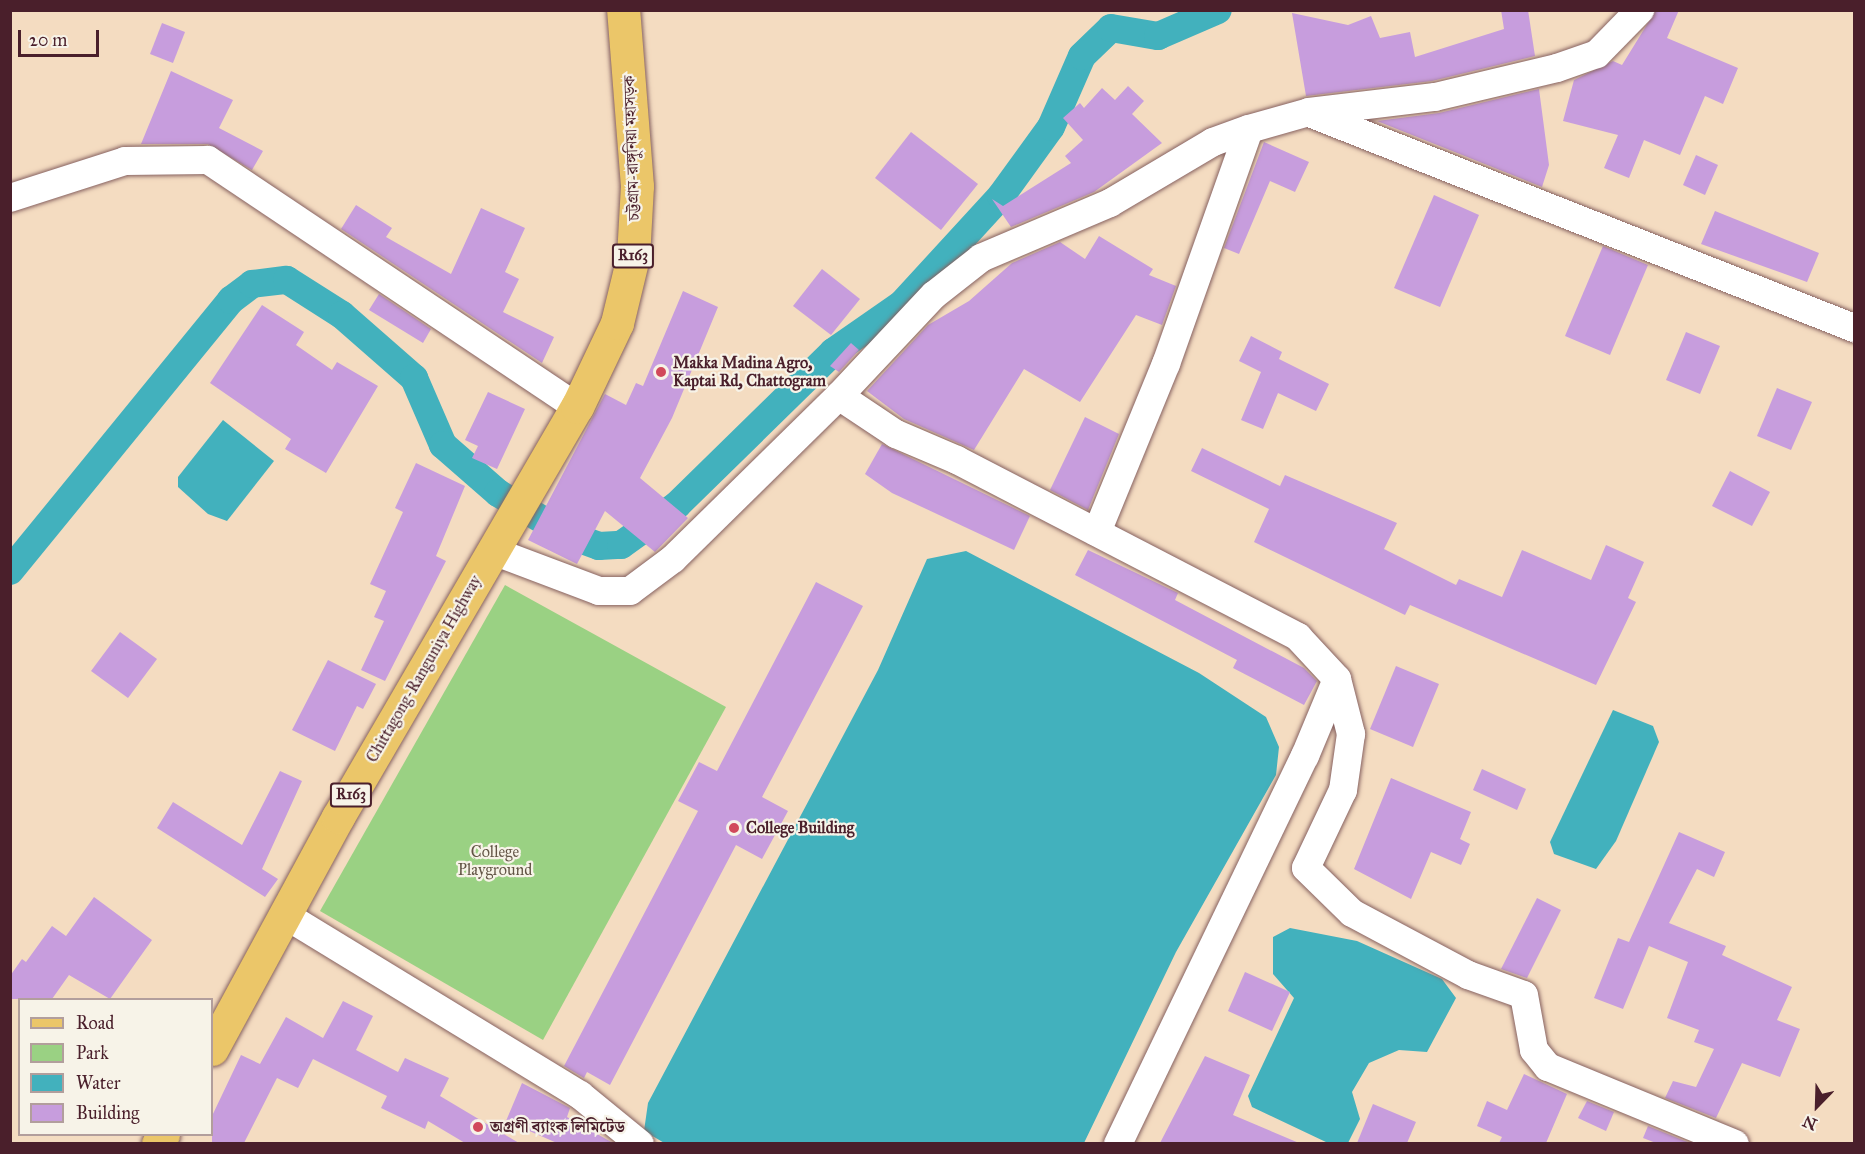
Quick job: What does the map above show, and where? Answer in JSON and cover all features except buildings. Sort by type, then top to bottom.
[{"type":"main road","name":"চট্টগ্রাম-রাঙ্গুনিয়া মহাসড়ক","points":[[535,480],[577,407],[617,323],[633,257],[637,186],[623,10]]},
{"type":"main road","name":"Chittagong-Ranguniya Highway","points":[[213,1047],[285,915],[535,480]]},
{"type":"street","points":[[495,548],[599,591],[630,591],[673,559],[839,396],[934,295],[981,258],[1110,203],[1213,142],[1309,112],[1435,97],[1557,68],[1597,54],[1640,10]]},
{"type":"street","points":[[1309,112],[1854,328]]},
{"type":"street","points":[[1097,532],[1166,364],[1249,129]]},
{"type":"street","points":[[10,198],[125,161],[208,160],[577,407]]},
{"type":"street","points":[[839,396],[896,434],[1097,532],[1298,637],[1337,679],[1351,734],[1343,790],[1306,868],[1352,913],[1468,975],[1524,995],[1534,1050],[1548,1066],[1735,1143]]},
{"type":"street","points":[[1118,1143],[1305,756],[1337,679]]},
{"type":"street","points":[[285,915],[580,1095],[640,1143]]},
{"type":"green space","name":"College Playground","points":[[505,585],[726,707],[543,1040],[320,911]]},
{"type":"water","points":[[223,420],[274,461],[227,521],[208,514],[178,487],[178,477]]},
{"type":"water","points":[[966,551],[1199,673],[1266,717],[1279,747],[1276,775],[1176,952],[1084,1143],[666,1144],[644,1131],[648,1103],[878,670],[927,559]]},
{"type":"water","points":[[1613,710],[1653,726],[1659,742],[1616,841],[1596,869],[1554,854],[1550,842]]},
{"type":"water","points":[[1290,928],[1357,941],[1442,979],[1456,998],[1427,1052],[1399,1050],[1369,1063],[1352,1092],[1360,1119],[1348,1143],[1328,1143],[1252,1107],[1248,1096],[1294,998],[1273,974],[1273,937]]},
{"type":"waterway","points":[[10,571],[231,300],[252,284],[287,280],[342,315],[414,378],[443,445],[498,493],[566,534],[599,546],[621,545],[677,505],[833,352],[902,304],[1001,196],[1051,127],[1082,56],[1111,28],[1158,36],[1218,10]]},
{"type":"place","name":"Makka Madina Agro, Kaptai Rd, Chattogram","points":[[661,372]]},
{"type":"place","name":"College Building","points":[[734,828]]},
{"type":"place","name":"অগ্রণী ব্যাংক লিমিটেড","points":[[478,1127]]}]
